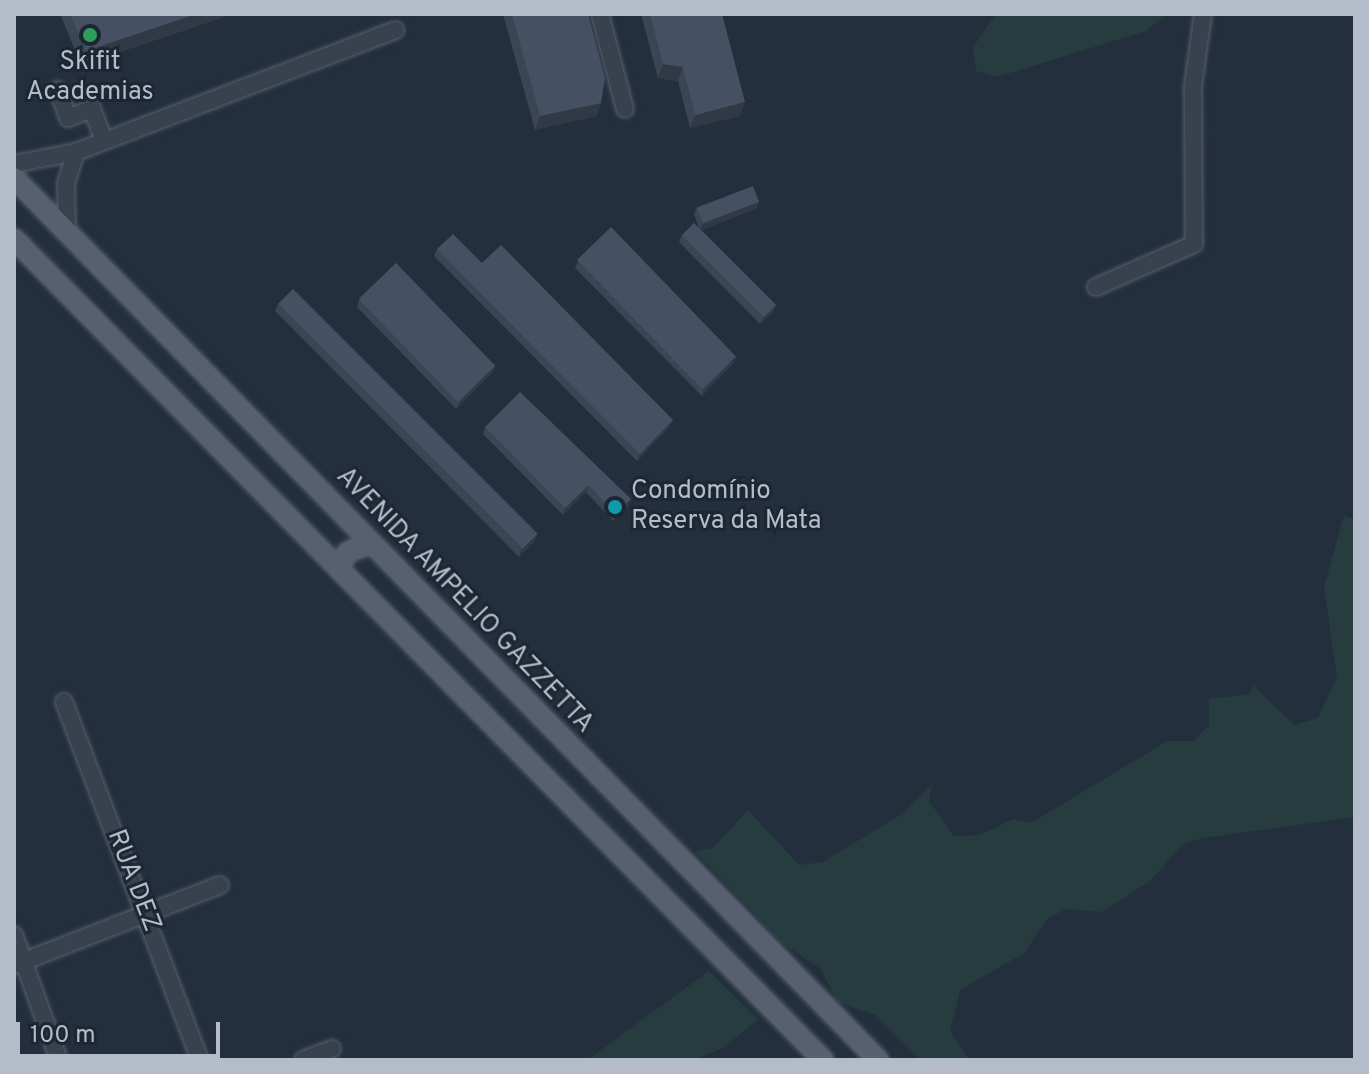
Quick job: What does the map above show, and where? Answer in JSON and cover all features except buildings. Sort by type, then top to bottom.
[{"type":"main road","name":"AVENIDA AMPELIO GAZZETTA","points":[[14,178],[878,1060]]},
{"type":"main road","points":[[14,239],[823,1060]]},
{"type":"main road","points":[[339,567],[348,552],[371,543]]},
{"type":"street","points":[[600,14],[625,109]]},
{"type":"street","points":[[1096,287],[1194,244],[1193,86],[1203,14]]},
{"type":"street","points":[[14,164],[76,152],[396,30]]},
{"type":"street","points":[[58,90],[68,118],[92,109],[104,141]]},
{"type":"street","points":[[67,231],[66,183],[76,152]]},
{"type":"street","name":"RUA DEZ","points":[[64,702],[200,1060]]},
{"type":"street","points":[[19,963],[220,885]]},
{"type":"street","points":[[14,935],[19,963],[59,1060]]},
{"type":"street","points":[[303,1060],[332,1049]]},
{"type":"green space","points":[[996,14],[1167,14],[1146,31],[997,77],[976,71],[973,47]]},
{"type":"green space","points":[[1344,515],[1355,520],[1355,817],[1202,838],[1182,845],[1150,881],[1102,912],[1066,909],[1048,918],[1024,953],[960,990],[950,1031],[969,1060],[921,1060],[876,1015],[838,1003],[821,969],[780,942],[695,851],[713,848],[748,810],[799,865],[823,862],[902,814],[932,784],[929,801],[954,836],[980,835],[1013,819],[1031,823],[1167,741],[1194,741],[1209,725],[1209,699],[1249,694],[1253,685],[1294,725],[1318,718],[1337,678],[1324,587]]},
{"type":"green space","points":[[709,971],[758,1019],[723,1048],[694,1060],[587,1060]]},
{"type":"place","name":"Skifit Academias","points":[[90,35]]},
{"type":"place","name":"Condomínio Reserva da Mata","points":[[615,507]]}]
